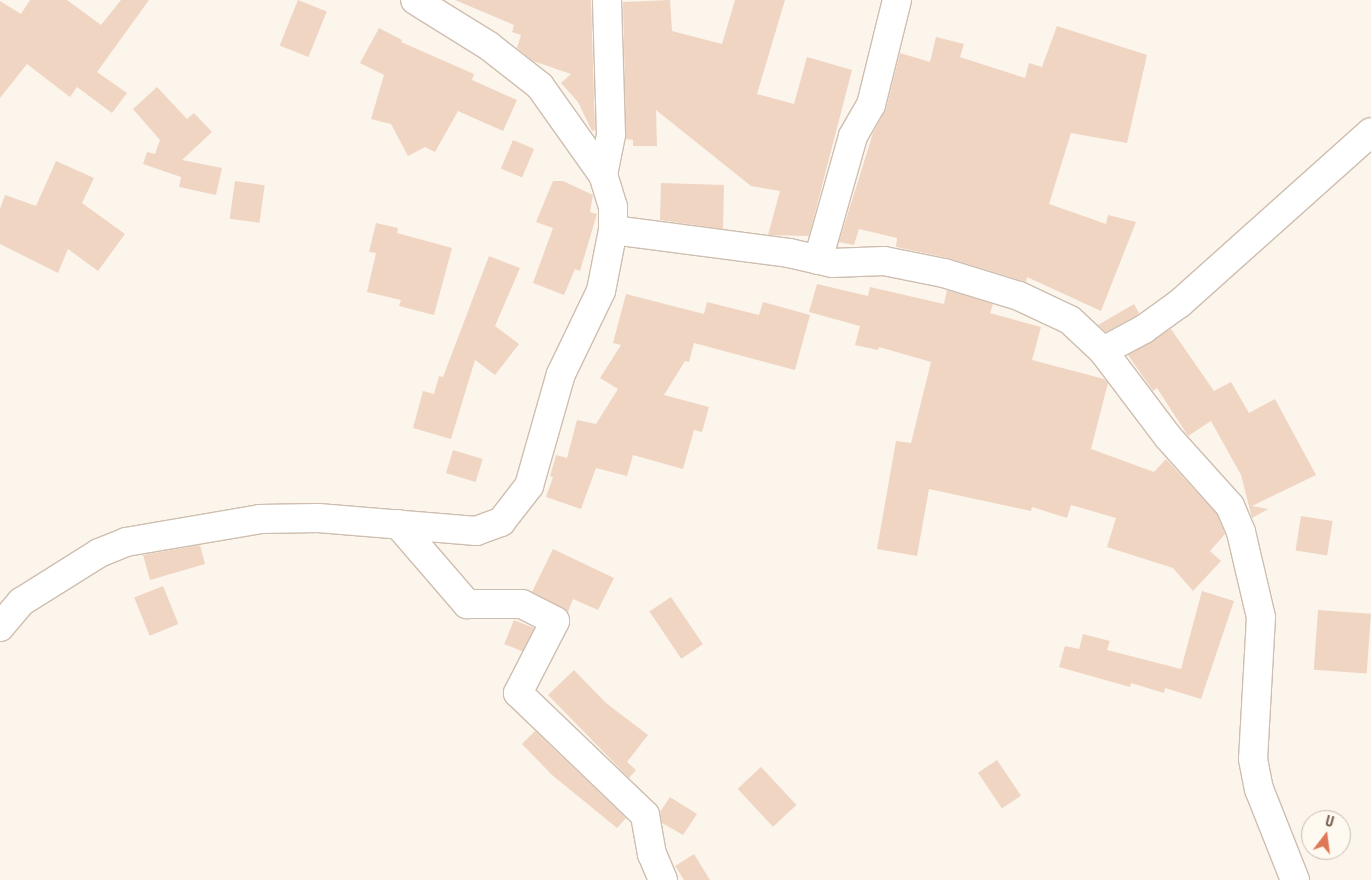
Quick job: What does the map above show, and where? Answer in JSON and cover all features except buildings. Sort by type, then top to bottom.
[{"type":"street","points":[[0,627],[22,602],[99,553],[126,542],[260,519],[318,518],[476,531],[501,522],[529,486],[561,374],[601,291],[613,230],[613,207],[602,175],[540,86],[489,46],[415,0]]},
{"type":"street","points":[[602,175],[612,135],[607,0]]},
{"type":"street","points":[[818,260],[853,136],[871,105],[897,0]]},
{"type":"street","points":[[1103,351],[1144,329],[1180,303],[1371,132]]},
{"type":"street","points":[[613,230],[832,263],[884,261],[1019,296],[1070,320],[1103,351],[1168,437],[1230,506],[1241,532],[1261,617],[1253,759],[1259,789],[1295,880]]},
{"type":"street","points":[[398,524],[467,604],[522,604],[555,621],[518,693],[644,815],[652,854],[663,880]]}]
